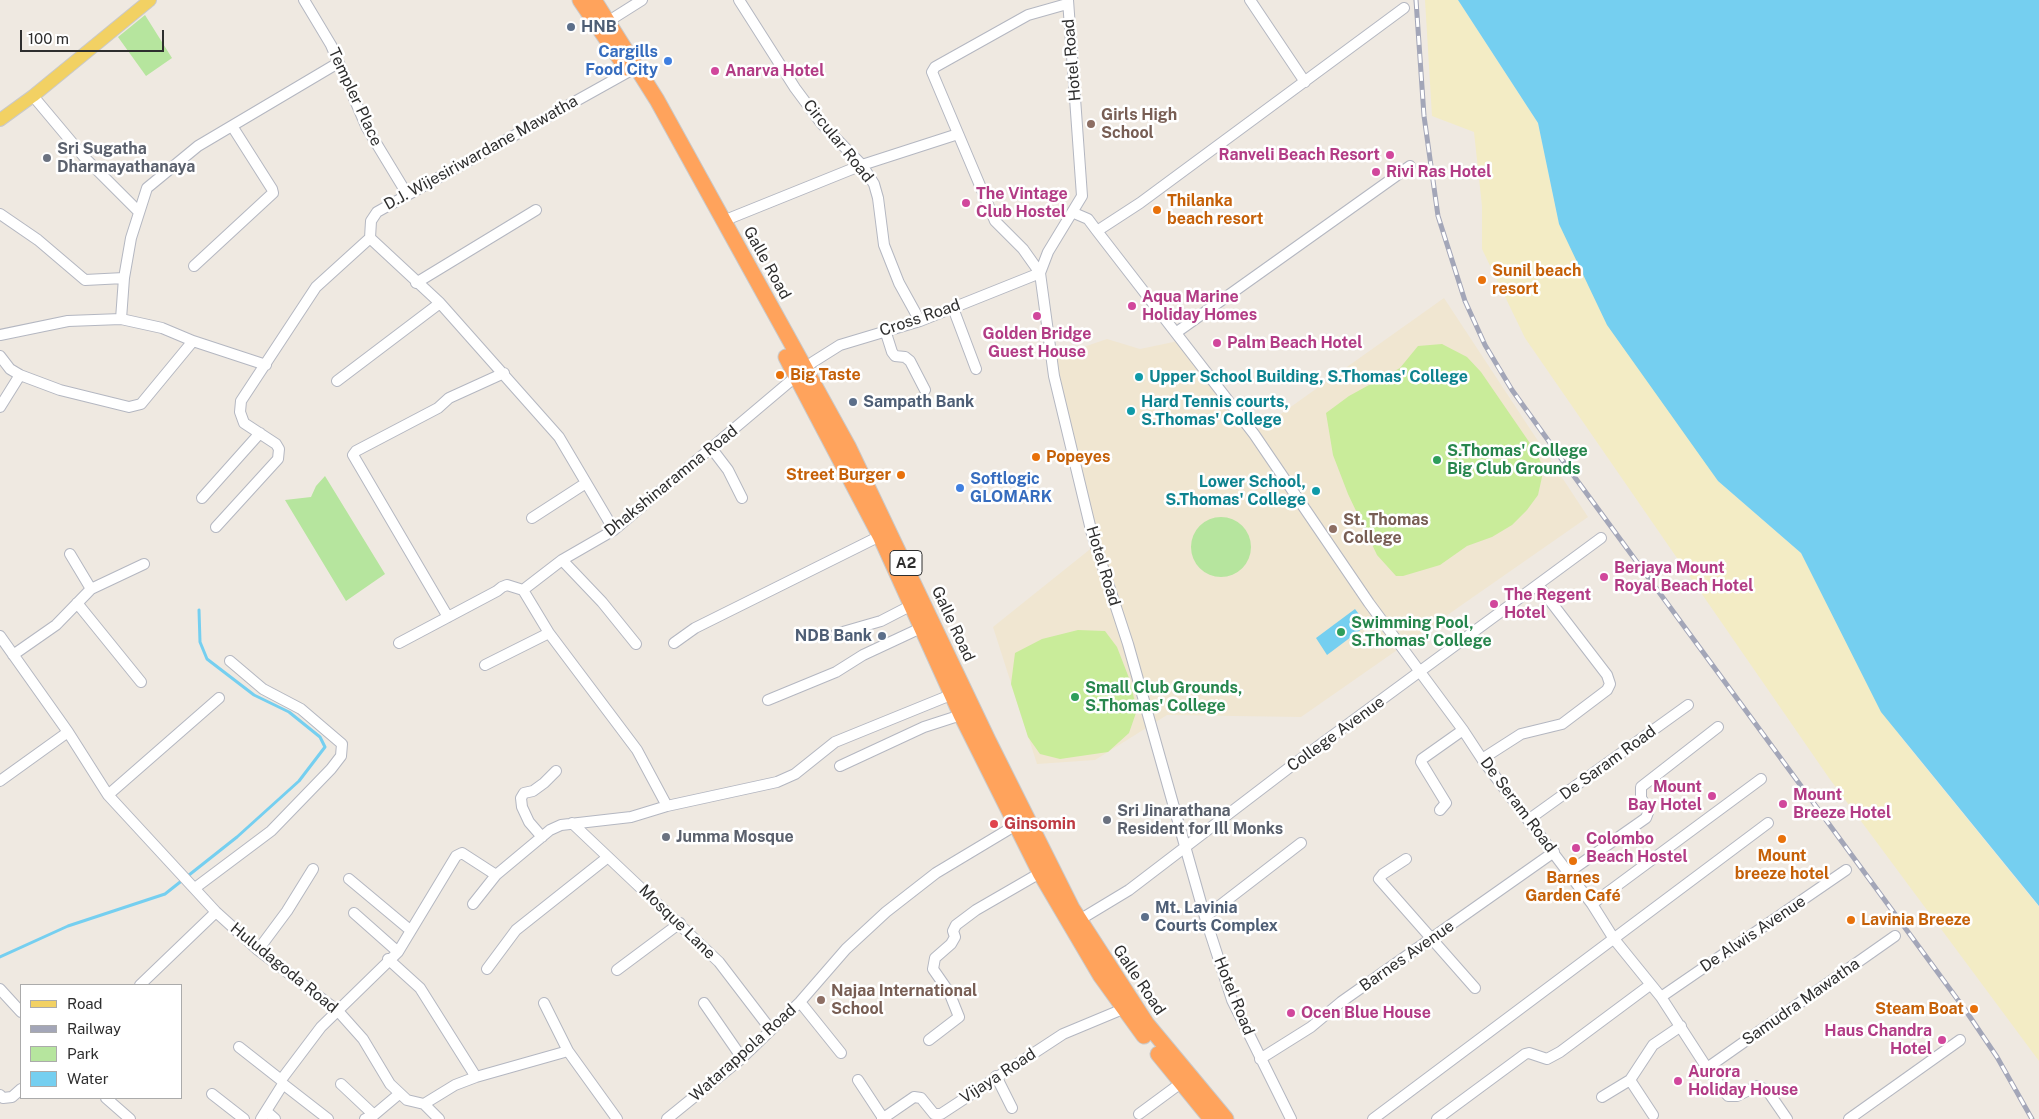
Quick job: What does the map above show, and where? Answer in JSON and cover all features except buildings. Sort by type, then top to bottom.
[{"type":"highway","name":"Galle Road","points":[[580,0],[604,24],[657,100],[801,374],[923,627],[959,692],[961,715],[1123,1009],[1180,1083],[1211,1119]]},
{"type":"highway","name":"Galle Road","points":[[594,0],[628,72],[752,291],[801,374],[848,446],[959,692],[1021,822],[1040,873],[1147,1024],[1226,1119]]},
{"type":"main road","points":[[0,119],[34,96],[150,0]]},
{"type":"street","name":"Templer Place","points":[[304,0],[331,45],[367,128],[407,194]]},
{"type":"street","points":[[604,24],[642,0]]},
{"type":"street","name":"Circular Road","points":[[739,0],[796,88],[822,123],[862,165],[874,184],[878,198],[884,245],[890,263],[910,305],[920,321]]},
{"type":"street","points":[[1250,0],[1305,82]]},
{"type":"street","points":[[1040,273],[1023,249],[995,221],[932,72],[935,67],[1028,15],[1068,2]]},
{"type":"street","name":"Hotel Road","points":[[1068,2],[1082,189],[1080,202],[1048,252],[1040,273],[1054,376],[1092,534],[1128,644],[1184,850],[1205,917],[1232,1000],[1291,1119]]},
{"type":"street","points":[[1097,231],[1140,203],[1404,8]]},
{"type":"street","points":[[121,319],[124,278],[131,238],[147,188],[198,146],[338,63]]},
{"type":"street","name":"D.J. Wijesiriwardane Mawatha","points":[[370,238],[371,221],[377,212],[628,72]]},
{"type":"street","points":[[34,96],[85,158],[140,212]]},
{"type":"street","points":[[194,266],[273,193],[232,126]]},
{"type":"street","points":[[728,219],[862,165],[958,134]]},
{"type":"street","points":[[1177,332],[1410,166]]},
{"type":"street","points":[[416,283],[536,210]]},
{"type":"street","name":"De Seram Road","points":[[1074,213],[1088,219],[1254,434],[1369,603],[1464,730],[1482,759],[1569,872],[1614,939],[1661,997],[1707,1068],[1728,1096],[1738,1096],[1757,1086],[1767,1090],[1787,1119]]},
{"type":"street","points":[[0,214],[38,240],[85,280],[124,278]]},
{"type":"street","points":[[216,527],[278,459],[279,449],[276,444],[244,422],[240,406],[241,401],[316,287],[370,238],[416,283],[440,303],[559,437],[614,530]]},
{"type":"street","name":"Cross Road","points":[[801,374],[814,362],[840,345],[920,321],[1040,273]]},
{"type":"street","points":[[337,381],[440,303]]},
{"type":"street","points":[[953,308],[976,369]]},
{"type":"street","points":[[1,331],[68,321],[121,319],[162,328],[193,341],[266,365]]},
{"type":"street","points":[[885,330],[892,352],[895,356],[905,357],[910,361],[925,390]]},
{"type":"street","points":[[0,356],[10,369],[20,375],[60,390],[135,407],[141,404],[193,341]]},
{"type":"street","points":[[448,617],[353,455],[356,450],[438,408],[449,398],[504,373]]},
{"type":"street","name":"Dhakshinaramna Road","points":[[523,590],[562,560],[614,530],[801,374]]},
{"type":"street","points":[[0,407],[20,375]]},
{"type":"street","points":[[202,498],[260,433]]},
{"type":"street","points":[[712,449],[728,470],[742,498]]},
{"type":"street","points":[[532,518],[586,484]]},
{"type":"street","points":[[674,643],[695,628],[880,536]]},
{"type":"street","name":"College Avenue","points":[[1075,923],[1130,890],[1290,767],[1601,538]]},
{"type":"street","points":[[70,554],[91,589]]},
{"type":"street","points":[[562,560],[602,602],[636,644]]},
{"type":"street","points":[[13,655],[56,625],[91,589],[144,564]]},
{"type":"street","points":[[399,642],[502,586],[507,585],[523,590],[549,633],[637,750],[667,806]]},
{"type":"street","points":[[1482,759],[1521,734],[1562,724],[1607,690],[1610,684],[1607,674],[1538,585]]},
{"type":"street","points":[[77,603],[141,682]]},
{"type":"street","points":[[836,634],[881,621],[912,604]]},
{"type":"street","points":[[768,700],[836,672],[863,655],[923,627]]},
{"type":"street","points":[[485,665],[549,633]]},
{"type":"street","name":"Huludagoda Road","points":[[0,636],[68,732],[108,795],[216,912],[258,950],[338,1011],[364,1039],[390,1084],[399,1094]]},
{"type":"street","points":[[193,886],[271,831],[331,769],[341,756],[342,744],[315,720],[301,709],[263,689],[230,661]]},
{"type":"street","points":[[473,904],[496,875],[550,830],[572,823],[631,817],[667,806],[778,782],[794,774],[835,742],[959,692]]},
{"type":"street","points":[[108,795],[219,698]]},
{"type":"street","name":"De Saram Road","points":[[1528,820],[1688,705]]},
{"type":"street","points":[[840,766],[924,727],[961,715]]},
{"type":"street","points":[[1569,872],[1646,818],[1649,810],[1641,798],[1641,788],[1718,727]]},
{"type":"street","points":[[1440,810],[1446,803],[1421,762],[1422,759],[1464,730]]},
{"type":"street","points":[[0,781],[68,732]]},
{"type":"street","points":[[542,836],[529,822],[522,807],[521,798],[524,793],[533,791],[544,783],[556,771]]},
{"type":"street","points":[[1592,904],[1761,780]]},
{"type":"street","name":"Watarappola Road","points":[[667,1119],[742,1058],[800,1002],[846,949],[886,912],[936,873],[1021,822]]},
{"type":"street","name":"Mosque Lane","points":[[572,823],[680,923],[719,962],[771,1030]]},
{"type":"street","points":[[1373,1119],[1768,823]]},
{"type":"street","points":[[1205,917],[1301,843]]},
{"type":"street","name":"Barnes Avenue","points":[[1260,1059],[1311,1027],[1341,1002],[1554,852]]},
{"type":"street","points":[[275,1119],[263,1115],[282,1082],[321,1027],[388,959],[398,952],[456,856],[462,853],[496,875]]},
{"type":"street","points":[[487,969],[516,930],[608,857]]},
{"type":"street","points":[[1406,859],[1379,878],[1475,988]]},
{"type":"street","points":[[258,950],[288,911],[313,869]]},
{"type":"street","name":"De Alwis Avenue","points":[[1661,997],[1846,870]]},
{"type":"street","points":[[929,1040],[959,1018],[949,992],[933,968],[934,958],[951,944],[955,937],[953,931],[956,925],[976,910],[1040,873]]},
{"type":"street","points":[[349,878],[408,934]]},
{"type":"street","points":[[141,984],[216,912]]},
{"type":"street","points":[[354,913],[398,952]]},
{"type":"street","points":[[617,970],[680,923]]},
{"type":"street","name":"Samudra Mawatha","points":[[1707,1068],[1895,936]]},
{"type":"street","points":[[388,959],[420,988],[476,1077]]},
{"type":"street","points":[[1437,1119],[1525,1054],[1530,1053],[1547,1059],[1560,1052],[1650,985]]},
{"type":"street","points":[[0,989],[20,1011]]},
{"type":"street","points":[[800,1002],[841,1052]]},
{"type":"street","points":[[544,1003],[568,1050],[617,1119]]},
{"type":"street","points":[[704,1003],[742,1058]]},
{"type":"street","name":"Vijaya Road","points":[[883,1118],[914,1097],[922,1098],[934,1114],[941,1114],[996,1076],[1063,1034],[1123,1009]]},
{"type":"street","points":[[1602,1097],[1630,1080],[1653,1045],[1680,1026]]},
{"type":"street","points":[[1849,1119],[1960,1040]]},
{"type":"street","points":[[239,1047],[328,1119]]},
{"type":"street","points":[[424,1104],[455,1085],[476,1077],[568,1050]]},
{"type":"street","points":[[996,1076],[1012,1108]]},
{"type":"street","points":[[858,1080],[883,1118]]},
{"type":"street","points":[[1630,1080],[1653,1115]]},
{"type":"street","points":[[1139,1114],[1180,1083]]},
{"type":"street","points":[[341,1084],[369,1117],[399,1094],[407,1100],[424,1104],[439,1119]]},
{"type":"street","points":[[0,1095],[3,1098],[12,1097],[20,1090]]},
{"type":"street","points":[[212,1094],[244,1119]]},
{"type":"street","points":[[107,1099],[130,1119]]},
{"type":"shaded area","name":"St. Thomas College","points":[[1444,298],[1588,517],[1301,717],[1167,715],[1095,760],[1037,764],[993,627],[1099,542],[1054,357],[1107,339],[1140,349],[1183,340],[1254,433]]},
{"type":"green space","points":[[145,15],[172,58],[146,76],[118,37]]},
{"type":"green space","name":"S.Thomas' College Big Club Grounds","points":[[1442,344],[1467,357],[1481,372],[1536,452],[1542,465],[1542,477],[1538,495],[1527,510],[1512,525],[1492,537],[1467,546],[1440,565],[1403,576],[1396,576],[1377,555],[1348,494],[1333,455],[1326,413],[1349,396],[1400,368],[1418,346]]},
{"type":"green space","points":[[325,476],[385,574],[346,601],[285,500],[311,497],[316,486]]},
{"type":"green space","points":[[1215,517],[1227,517],[1243,525],[1249,535],[1251,547],[1249,559],[1243,569],[1227,577],[1215,577],[1199,569],[1191,553],[1191,541],[1199,525]]},
{"type":"green space","name":"Small Club Grounds, S.Thomas' College","points":[[1078,630],[1105,631],[1117,647],[1129,678],[1137,710],[1129,733],[1108,752],[1060,759],[1040,754],[1028,737],[1011,684],[1015,653],[1042,639]]},
{"type":"sand","points":[[1425,0],[1458,0],[1538,123],[1559,224],[1718,481],[1801,553],[1900,736],[2039,907],[2039,1061],[1829,778],[1525,338],[1482,249],[1482,206],[1474,132],[1432,116]]},
{"type":"water","points":[[1458,0],[2039,0],[2039,906],[1881,712],[1801,553],[1718,481],[1607,325],[1559,224],[1538,123]]},
{"type":"water","name":"Swimming Pool, S.Thomas' College","points":[[1355,609],[1367,625],[1327,655],[1316,638]]},
{"type":"waterway","points":[[0,957],[68,926],[165,894],[237,837],[299,781],[325,747],[320,737],[289,712],[254,695],[207,659],[200,642],[199,610]]},
{"type":"railway","points":[[1416,0],[1424,116],[1438,216],[1465,301],[1485,345],[1512,390],[1568,468],[1966,1011],[1997,1057],[2032,1119]]},
{"type":"place","name":"HNB","points":[[571,27]]},
{"type":"place","name":"Cargills Food City","points":[[668,61]]},
{"type":"place","name":"Anarva Hotel","points":[[715,71]]},
{"type":"place","name":"Girls High School","points":[[1091,124]]},
{"type":"place","name":"Ranveli Beach Resort","points":[[1390,155]]},
{"type":"place","name":"Sri Sugatha Dharmayathanaya","points":[[47,158]]},
{"type":"place","name":"Rivi Ras Hotel","points":[[1376,172]]},
{"type":"place","name":"The Vintage Club Hostel","points":[[966,203]]},
{"type":"place","name":"Thilanka beach resort","points":[[1157,210]]},
{"type":"place","name":"Sunil beach resort","points":[[1482,280]]},
{"type":"place","name":"Aqua Marine Holiday Homes","points":[[1132,306]]},
{"type":"place","name":"Golden Bridge Guest House","points":[[1037,316]]},
{"type":"place","name":"Palm Beach Hotel","points":[[1217,343]]},
{"type":"place","name":"Big Taste","points":[[780,375]]},
{"type":"place","name":"Upper School Building, S.Thomas' College","points":[[1139,377]]},
{"type":"place","name":"Sampath Bank","points":[[853,402]]},
{"type":"place","name":"Hard Tennis courts, S.Thomas' College","points":[[1131,411]]},
{"type":"place","name":"Popeyes","points":[[1036,457]]},
{"type":"place","name":"S.Thomas' College Big Club Grounds","points":[[1437,460]]},
{"type":"place","name":"Street Burger","points":[[901,475]]},
{"type":"place","name":"Softlogic GLOMARK","points":[[960,488]]},
{"type":"place","name":"Lower School, S.Thomas' College","points":[[1316,491]]},
{"type":"place","name":"St. Thomas College","points":[[1333,529]]},
{"type":"place","name":"Berjaya Mount Royal Beach Hotel","points":[[1604,577]]},
{"type":"place","name":"The Regent Hotel","points":[[1494,604]]},
{"type":"place","name":"Swimming Pool, S.Thomas' College","points":[[1341,632]]},
{"type":"place","name":"NDB Bank","points":[[882,636]]},
{"type":"place","name":"Small Club Grounds, S.Thomas' College","points":[[1075,697]]},
{"type":"place","name":"Mount Bay Hotel","points":[[1712,796]]},
{"type":"place","name":"Mount Breeze Hotel","points":[[1783,804]]},
{"type":"place","name":"Sri Jinarathana Resident for Ill Monks","points":[[1107,820]]},
{"type":"place","name":"Ginsomin","points":[[994,824]]},
{"type":"place","name":"Jumma Mosque","points":[[666,837]]},
{"type":"place","name":"Mount breeze hotel","points":[[1782,839]]},
{"type":"place","name":"Colombo Beach Hostel","points":[[1576,848]]},
{"type":"place","name":"Barnes Garden Café","points":[[1573,861]]},
{"type":"place","name":"Mt. Lavinia Courts Complex","points":[[1145,917]]},
{"type":"place","name":"Lavinia Breeze","points":[[1851,920]]},
{"type":"place","name":"Najaa International School","points":[[821,1000]]},
{"type":"place","name":"Steam Boat","points":[[1974,1009]]},
{"type":"place","name":"Ocen Blue House","points":[[1291,1013]]},
{"type":"place","name":"Haus Chandra Hotel","points":[[1942,1040]]},
{"type":"place","name":"Aurora Holiday House","points":[[1678,1081]]}]
